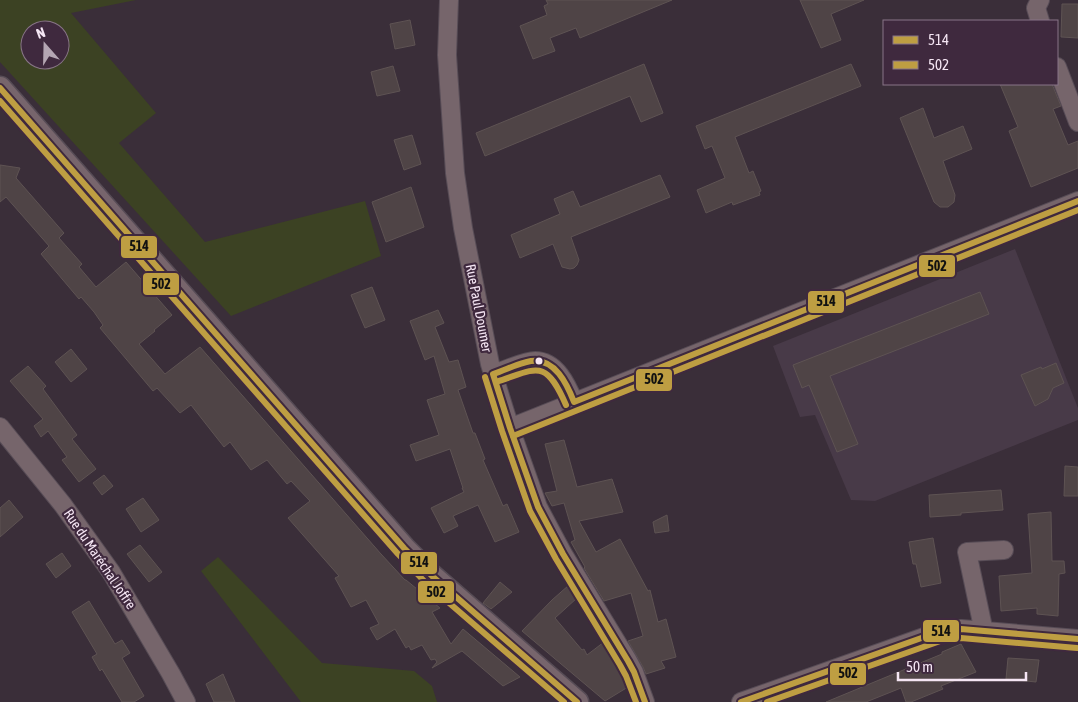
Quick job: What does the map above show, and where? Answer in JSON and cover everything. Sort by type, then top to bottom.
[{"type":"main road","points":[[0,88],[380,523],[432,576],[577,702]]},
{"type":"street","name":"Rue Paul Doumer","points":[[449,0],[447,55],[455,173],[463,228],[493,374],[538,507],[563,554],[628,661],[638,681],[645,702]]},
{"type":"street","points":[[1040,0],[1036,8],[1040,20]]},
{"type":"street","points":[[1058,69],[1076,113]]},
{"type":"street","points":[[510,428],[1078,202]]},
{"type":"street","points":[[493,374],[534,361],[545,363],[560,376],[570,391],[574,402]]},
{"type":"street","name":"Rue du Maréchal Joffre","points":[[0,426],[63,505],[111,572],[186,702]]},
{"type":"street","points":[[984,632],[967,552],[1004,550]]},
{"type":"street","points":[[741,702],[944,630],[952,629],[1078,639]]},
{"type":"shaded area","points":[[1015,249],[1078,408],[1078,420],[875,501],[851,500],[815,415],[800,417],[773,346]]},
{"type":"green space","points":[[0,0],[136,0],[71,13],[156,113],[119,143],[205,242],[365,201],[381,256],[231,316],[0,62]]},
{"type":"green space","points":[[218,557],[322,663],[414,671],[432,686],[437,702],[301,702],[201,571]]},
{"type":"building","points":[[546,0],[672,0],[580,38],[576,28],[550,38],[555,51],[533,59],[520,26],[547,15],[544,6],[548,4]]},
{"type":"building","points":[[800,0],[864,0],[831,14],[841,40],[821,48]]},
{"type":"building","points":[[1062,4],[1078,4],[1078,38],[1061,37]]},
{"type":"building","points":[[410,20],[415,45],[395,49],[390,24]]},
{"type":"building","points":[[644,64],[663,113],[641,122],[630,96],[485,156],[476,133]]},
{"type":"building","points":[[851,64],[861,86],[735,137],[749,173],[753,171],[761,191],[759,192],[760,195],[733,205],[732,202],[706,213],[697,190],[725,178],[712,146],[705,149],[696,126]]},
{"type":"building","points":[[393,66],[400,91],[377,96],[371,72]]},
{"type":"building","points":[[1000,85],[1052,85],[1061,106],[1053,109],[1068,145],[1078,141],[1078,168],[1031,187],[1009,131],[1018,127]]},
{"type":"building","points":[[923,108],[934,138],[963,126],[972,149],[943,161],[955,195],[954,202],[948,207],[940,207],[934,202],[900,118]]},
{"type":"building","points":[[412,135],[421,164],[404,170],[394,140]]},
{"type":"building","points":[[0,165],[20,168],[16,178],[64,233],[59,238],[82,264],[79,267],[96,287],[126,262],[172,315],[139,344],[165,374],[200,347],[381,554],[405,580],[440,608],[432,612],[451,644],[463,629],[520,677],[503,686],[462,651],[432,668],[437,662],[435,659],[431,660],[422,645],[411,650],[409,646],[406,648],[395,629],[377,640],[370,628],[379,624],[366,600],[351,607],[335,578],[339,576],[288,518],[310,501],[291,481],[287,484],[267,460],[251,470],[230,442],[224,447],[191,405],[180,413],[157,388],[153,391],[100,328],[103,325],[94,312],[81,297],[79,299],[41,254],[49,246],[6,197],[0,202]]},
{"type":"building","points":[[660,175],[670,197],[571,237],[579,260],[574,268],[562,267],[553,244],[520,258],[511,235],[560,214],[554,199],[573,191],[580,207]]},
{"type":"building","points":[[411,187],[424,227],[386,242],[372,202]]},
{"type":"building","points":[[372,287],[385,320],[365,328],[351,295]]},
{"type":"building","points":[[980,292],[989,314],[830,376],[858,444],[837,452],[809,385],[802,388],[793,365]]},
{"type":"building","points":[[438,310],[444,323],[435,327],[449,362],[458,360],[466,387],[458,390],[473,433],[475,433],[485,459],[483,460],[503,506],[507,504],[519,532],[495,542],[478,505],[453,516],[458,526],[444,533],[431,508],[464,492],[450,449],[416,461],[410,445],[439,435],[427,400],[445,394],[434,356],[425,360],[410,321]]},
{"type":"building","points":[[71,349],[87,369],[71,382],[55,362]]},
{"type":"building","points":[[1056,363],[1064,383],[1053,388],[1048,399],[1035,406],[1021,375]]},
{"type":"building","points":[[28,366],[46,386],[43,389],[77,435],[72,439],[96,469],[79,482],[62,460],[67,457],[48,431],[41,437],[34,426],[43,419],[10,381]]},
{"type":"building","points":[[564,440],[577,487],[612,479],[623,512],[579,521],[596,552],[620,539],[648,591],[650,590],[658,622],[666,619],[676,657],[661,661],[665,668],[646,674],[628,641],[643,636],[631,593],[604,601],[571,542],[575,540],[564,503],[552,506],[545,493],[557,491],[545,444]]},
{"type":"building","points":[[1065,466],[1078,467],[1078,496],[1064,496]]},
{"type":"building","points":[[104,475],[113,486],[102,495],[93,483]]},
{"type":"building","points":[[1001,490],[1003,510],[930,517],[929,495]]},
{"type":"building","points":[[143,498],[159,520],[141,532],[126,509]]},
{"type":"building","points":[[9,500],[23,517],[0,537],[0,508]]},
{"type":"building","points":[[1051,512],[1052,561],[1064,561],[1065,573],[1059,574],[1058,616],[1037,614],[1037,608],[1001,611],[999,576],[1032,573],[1028,514]]},
{"type":"building","points":[[667,515],[669,531],[655,533],[653,522]]},
{"type":"building","points":[[933,538],[941,583],[921,587],[916,564],[913,564],[909,542]]},
{"type":"building","points":[[140,545],[162,572],[149,582],[127,554]]},
{"type":"building","points":[[62,553],[71,566],[56,578],[46,564]]},
{"type":"building","points":[[500,582],[512,592],[491,609],[483,603]]},
{"type":"building","points":[[569,585],[577,598],[555,618],[582,650],[584,649],[587,655],[604,642],[624,676],[628,687],[605,701],[522,631]]},
{"type":"building","points":[[89,601],[115,644],[122,640],[130,653],[122,658],[144,696],[134,702],[122,702],[102,669],[100,671],[92,657],[97,654],[72,612]]},
{"type":"building","points":[[961,644],[976,672],[941,686],[943,689],[911,702],[906,702],[901,688],[866,702],[826,702],[942,654],[942,652]]},
{"type":"building","points":[[1008,658],[1039,660],[1036,682],[1006,679]]},
{"type":"building","points":[[223,674],[235,702],[214,702],[206,684]]},
{"type":"transit line","name":"514","points":[[0,88],[404,548],[432,576],[577,702]]},
{"type":"transit line","name":"502","points":[[0,101],[398,554],[426,583],[564,702]]},
{"type":"transit line","name":"514","points":[[574,402],[1078,201]]},
{"type":"transit line","name":"502","points":[[513,436],[1078,210]]},
{"type":"transit line","name":"514","points":[[493,374],[521,363],[539,361],[547,364],[559,374],[564,380],[574,402]]},
{"type":"transit line","name":"502","points":[[496,382],[521,373],[539,371],[552,379],[566,405]]},
{"type":"transit line","name":"514","points":[[493,374],[538,507],[563,554],[628,661],[645,702]]},
{"type":"transit line","name":"502","points":[[485,377],[530,511],[556,559],[620,665],[636,702]]},
{"type":"transit line","name":"514","points":[[741,702],[944,630],[961,629],[1078,639]]},
{"type":"transit line","name":"502","points":[[767,702],[946,639],[961,638],[1077,648]]}]
